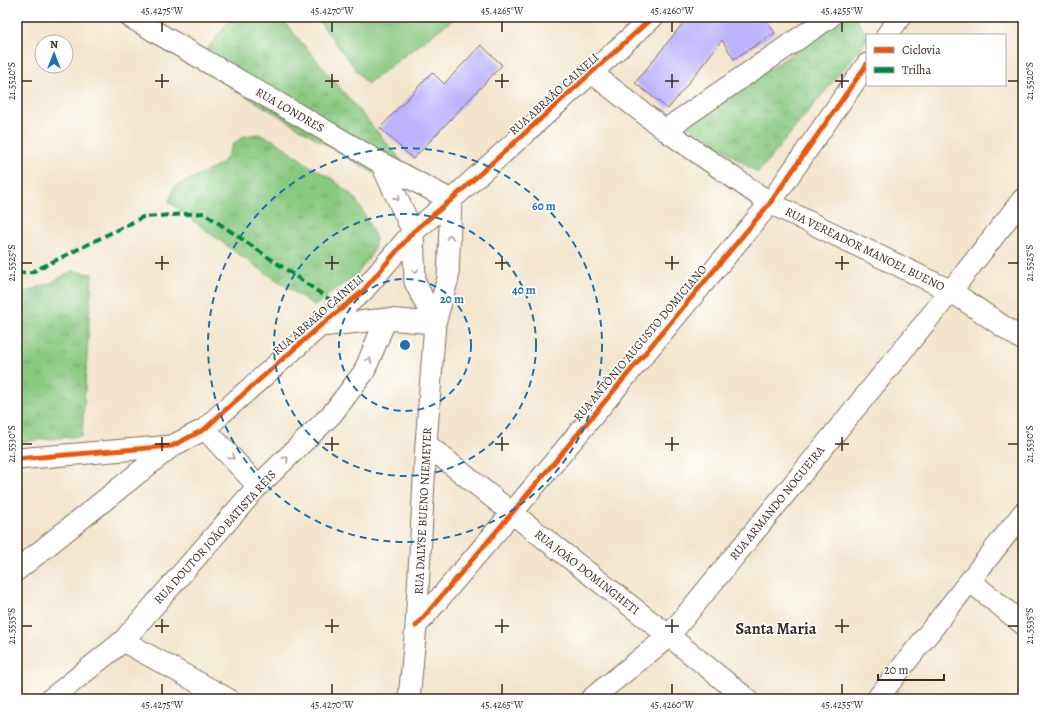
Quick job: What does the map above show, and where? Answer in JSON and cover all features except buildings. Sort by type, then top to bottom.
[{"type":"street","name":"RUA LONDRES","points":[[130,17],[381,163],[451,200]]},
{"type":"street","name":"RUA ABRAÃO CAINELI","points":[[17,459],[172,446],[205,429],[320,326],[362,292],[413,232],[451,200],[653,17]]},
{"type":"street","points":[[665,130],[830,17]]},
{"type":"street","points":[[888,34],[900,17]]},
{"type":"street","name":"RUA ANTÔNIO AUGUSTO DOMICIANO","points":[[416,626],[770,203],[866,65]]},
{"type":"street","name":"RUA VEREADOR MANOEL BUENO","points":[[592,73],[665,130],[770,203],[951,291],[1023,340]]},
{"type":"street","points":[[381,163],[413,232],[415,282],[435,323]]},
{"type":"street","name":"RUA ARMANDO NOGUEIRA","points":[[591,699],[669,636],[951,291],[1023,199]]},
{"type":"street","name":"RUA DALYSE BUENO NIEMEYER","points":[[409,699],[416,626],[426,444],[435,323],[448,278],[451,200]]},
{"type":"street","points":[[320,326],[386,319],[435,323]]},
{"type":"street","name":"RUA DOUTOR JOÃO BATISTA REIS","points":[[51,699],[123,641],[258,486],[332,414],[364,372],[386,319]]},
{"type":"street","points":[[205,429],[258,486]]},
{"type":"street","name":"RUA JOÃO DOMINGHETI","points":[[426,444],[747,699]]},
{"type":"street","points":[[17,570],[172,446]]},
{"type":"street","points":[[877,699],[1023,514]]},
{"type":"street","points":[[970,581],[1023,624]]},
{"type":"street","points":[[123,641],[228,699]]},
{"type":"green space","points":[[232,17],[280,17],[402,161],[383,179],[195,65]]},
{"type":"green space","points":[[316,17],[456,17],[367,84]]},
{"type":"green space","points":[[846,17],[854,17],[867,34],[866,34],[866,41],[758,173],[688,125]]},
{"type":"green space","points":[[258,134],[273,140],[311,167],[331,178],[354,197],[366,217],[376,239],[373,252],[355,277],[331,292],[315,306],[231,249],[169,202],[174,187],[214,168],[226,159],[234,143],[245,136]]},
{"type":"green space","points":[[72,271],[92,274],[82,436],[17,442],[17,295],[50,283]]},
{"type":"marked path","points":[[17,273],[32,272],[143,217],[204,213],[342,308]]},
{"type":"cycle path","points":[[17,459],[172,446],[205,429],[320,326],[362,292],[413,232],[451,200],[653,17]]},
{"type":"cycle path","points":[[416,626],[770,203],[866,65]]},
{"type":"district","name":"Santa Maria","points":[[776,629]]}]
